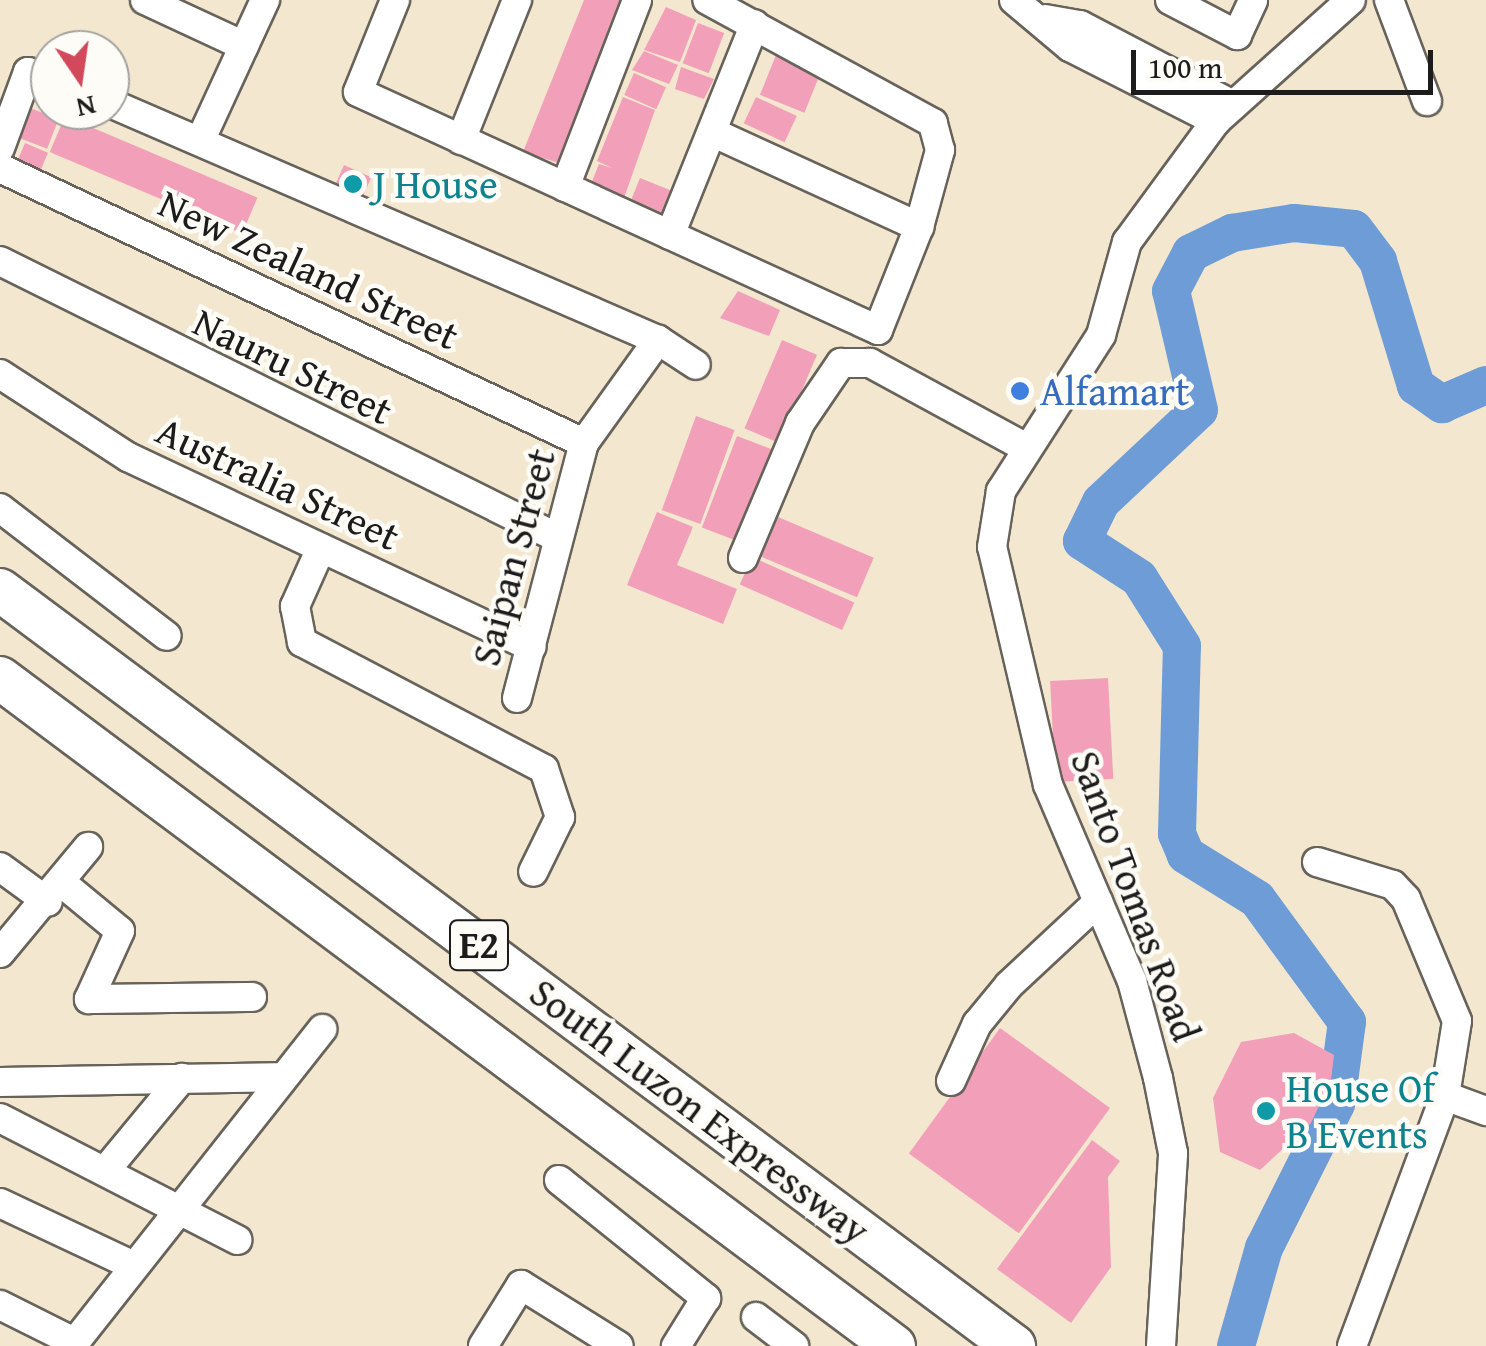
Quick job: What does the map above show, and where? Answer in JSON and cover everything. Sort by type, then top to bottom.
[{"type":"highway","name":"South Luzon Expressway","points":[[0,590],[1014,1346]]},
{"type":"highway","name":"South Luzon Expressway","points":[[0,678],[894,1346]]},
{"type":"street","points":[[145,0],[244,46]]},
{"type":"street","points":[[202,137],[265,0]]},
{"type":"street","points":[[395,0],[358,92],[878,330],[919,227],[940,150],[933,123],[721,3]]},
{"type":"street","points":[[461,140],[517,0]]},
{"type":"street","points":[[564,187],[637,0]]},
{"type":"street","points":[[1170,0],[1237,35],[1252,0]]},
{"type":"street","name":"Santo Tomas Road","points":[[1161,1346],[1173,1153],[1132,981],[1048,785],[992,547],[1001,492],[1025,447],[1101,336],[1127,242],[1225,113],[1352,0]]},
{"type":"street","points":[[1389,0],[1428,101]]},
{"type":"street","points":[[1032,7],[1070,48],[1148,71],[1225,113]]},
{"type":"street","points":[[670,235],[755,24]]},
{"type":"street","points":[[0,148],[30,93]]},
{"type":"street","points":[[130,110],[202,137],[658,340],[696,365]]},
{"type":"street","points":[[714,133],[919,227]]},
{"type":"street","name":"New Zealand Street","points":[[0,168],[584,443]]},
{"type":"street","name":"Nauru Street","points":[[0,261],[554,536]]},
{"type":"street","name":"Saipan Street","points":[[517,698],[532,647],[554,536],[584,443],[658,340]]},
{"type":"street","points":[[744,558],[800,423],[841,363],[870,363],[1025,447]]},
{"type":"street","name":"Australia Street","points":[[0,374],[128,457],[532,647]]},
{"type":"street","points":[[0,508],[167,636]]},
{"type":"street","points":[[321,548],[295,606],[302,642],[544,769],[560,817],[533,872]]},
{"type":"street","points":[[0,954],[55,893],[88,846]]},
{"type":"street","points":[[1317,862],[1393,885],[1406,899],[1457,1021],[1445,1096],[1352,1346]]},
{"type":"street","points":[[0,867],[120,931],[89,999],[252,996]]},
{"type":"street","points":[[951,1081],[977,1024],[1009,986],[1098,902]]},
{"type":"street","points":[[0,1305],[72,1343],[276,1076],[322,1029]]},
{"type":"street","points":[[0,1082],[276,1076]]},
{"type":"street","points":[[106,1171],[182,1078]]},
{"type":"street","points":[[1445,1096],[1486,1111]]},
{"type":"street","points":[[0,1118],[176,1203],[238,1240]]},
{"type":"street","points":[[559,1180],[706,1298],[676,1346]]},
{"type":"street","points":[[0,1203],[132,1264]]},
{"type":"street","points":[[483,1346],[521,1285],[579,1336],[619,1346]]},
{"type":"building","points":[[584,0],[620,0],[559,163],[523,152]]},
{"type":"building","points":[[666,7],[696,20],[680,62],[644,50]]},
{"type":"building","points":[[698,23],[724,33],[709,73],[683,63]]},
{"type":"building","points":[[644,51],[678,65],[669,84],[632,70]]},
{"type":"building","points":[[776,55],[821,73],[804,113],[760,95]]},
{"type":"building","points":[[681,67],[714,79],[704,99],[675,89]]},
{"type":"building","points":[[634,73],[666,87],[656,109],[624,95]]},
{"type":"building","points":[[623,97],[655,110],[624,198],[591,184],[599,164],[612,168],[597,161]]},
{"type":"building","points":[[756,97],[797,116],[785,142],[744,123]]},
{"type":"building","points":[[25,106],[30,108],[30,130],[54,130],[47,149],[14,136]]},
{"type":"building","points":[[59,130],[98,130],[257,198],[242,234],[50,152]]},
{"type":"building","points":[[25,143],[48,153],[36,181],[13,172]]},
{"type":"building","name":"J House","points":[[344,165],[371,177],[360,202],[333,190]]},
{"type":"building","points":[[640,178],[674,192],[665,214],[631,200]]},
{"type":"building","points":[[738,291],[780,310],[769,336],[720,318]]},
{"type":"building","points":[[782,340],[817,355],[779,443],[744,428]]},
{"type":"building","points":[[696,416],[735,430],[700,524],[662,510]]},
{"type":"building","points":[[737,436],[774,450],[739,542],[702,527]]},
{"type":"building","points":[[657,512],[693,527],[677,565],[737,589],[723,624],[627,585]]},
{"type":"building","points":[[778,517],[874,558],[857,597],[761,557]]},
{"type":"building","points":[[752,557],[854,603],[842,630],[740,584]]},
{"type":"building","points":[[1108,678],[1113,779],[1055,782],[1050,681]]},
{"type":"building","points":[[1000,1028],[1110,1108],[1019,1233],[909,1153]]},
{"type":"building","name":"House Of B Events","points":[[1294,1033],[1334,1055],[1331,1080],[1311,1123],[1260,1170],[1220,1152],[1213,1098],[1241,1042]]},
{"type":"building","points":[[1092,1140],[1120,1161],[1108,1177],[1111,1267],[1071,1323],[997,1269]]},
{"type":"waterway","points":[[1236,1346],[1264,1248],[1336,1104],[1347,1022],[1257,899],[1186,855],[1177,834],[1182,646],[1139,578],[1082,541],[1101,502],[1199,410],[1171,291],[1191,253],[1232,233],[1294,223],[1354,229],[1378,261],[1416,386],[1442,404],[1486,385]]},
{"type":"place","name":"J House","points":[[353,184]]},
{"type":"place","name":"Alfamart","points":[[1020,391]]},
{"type":"place","name":"House Of B Events","points":[[1266,1111]]}]
